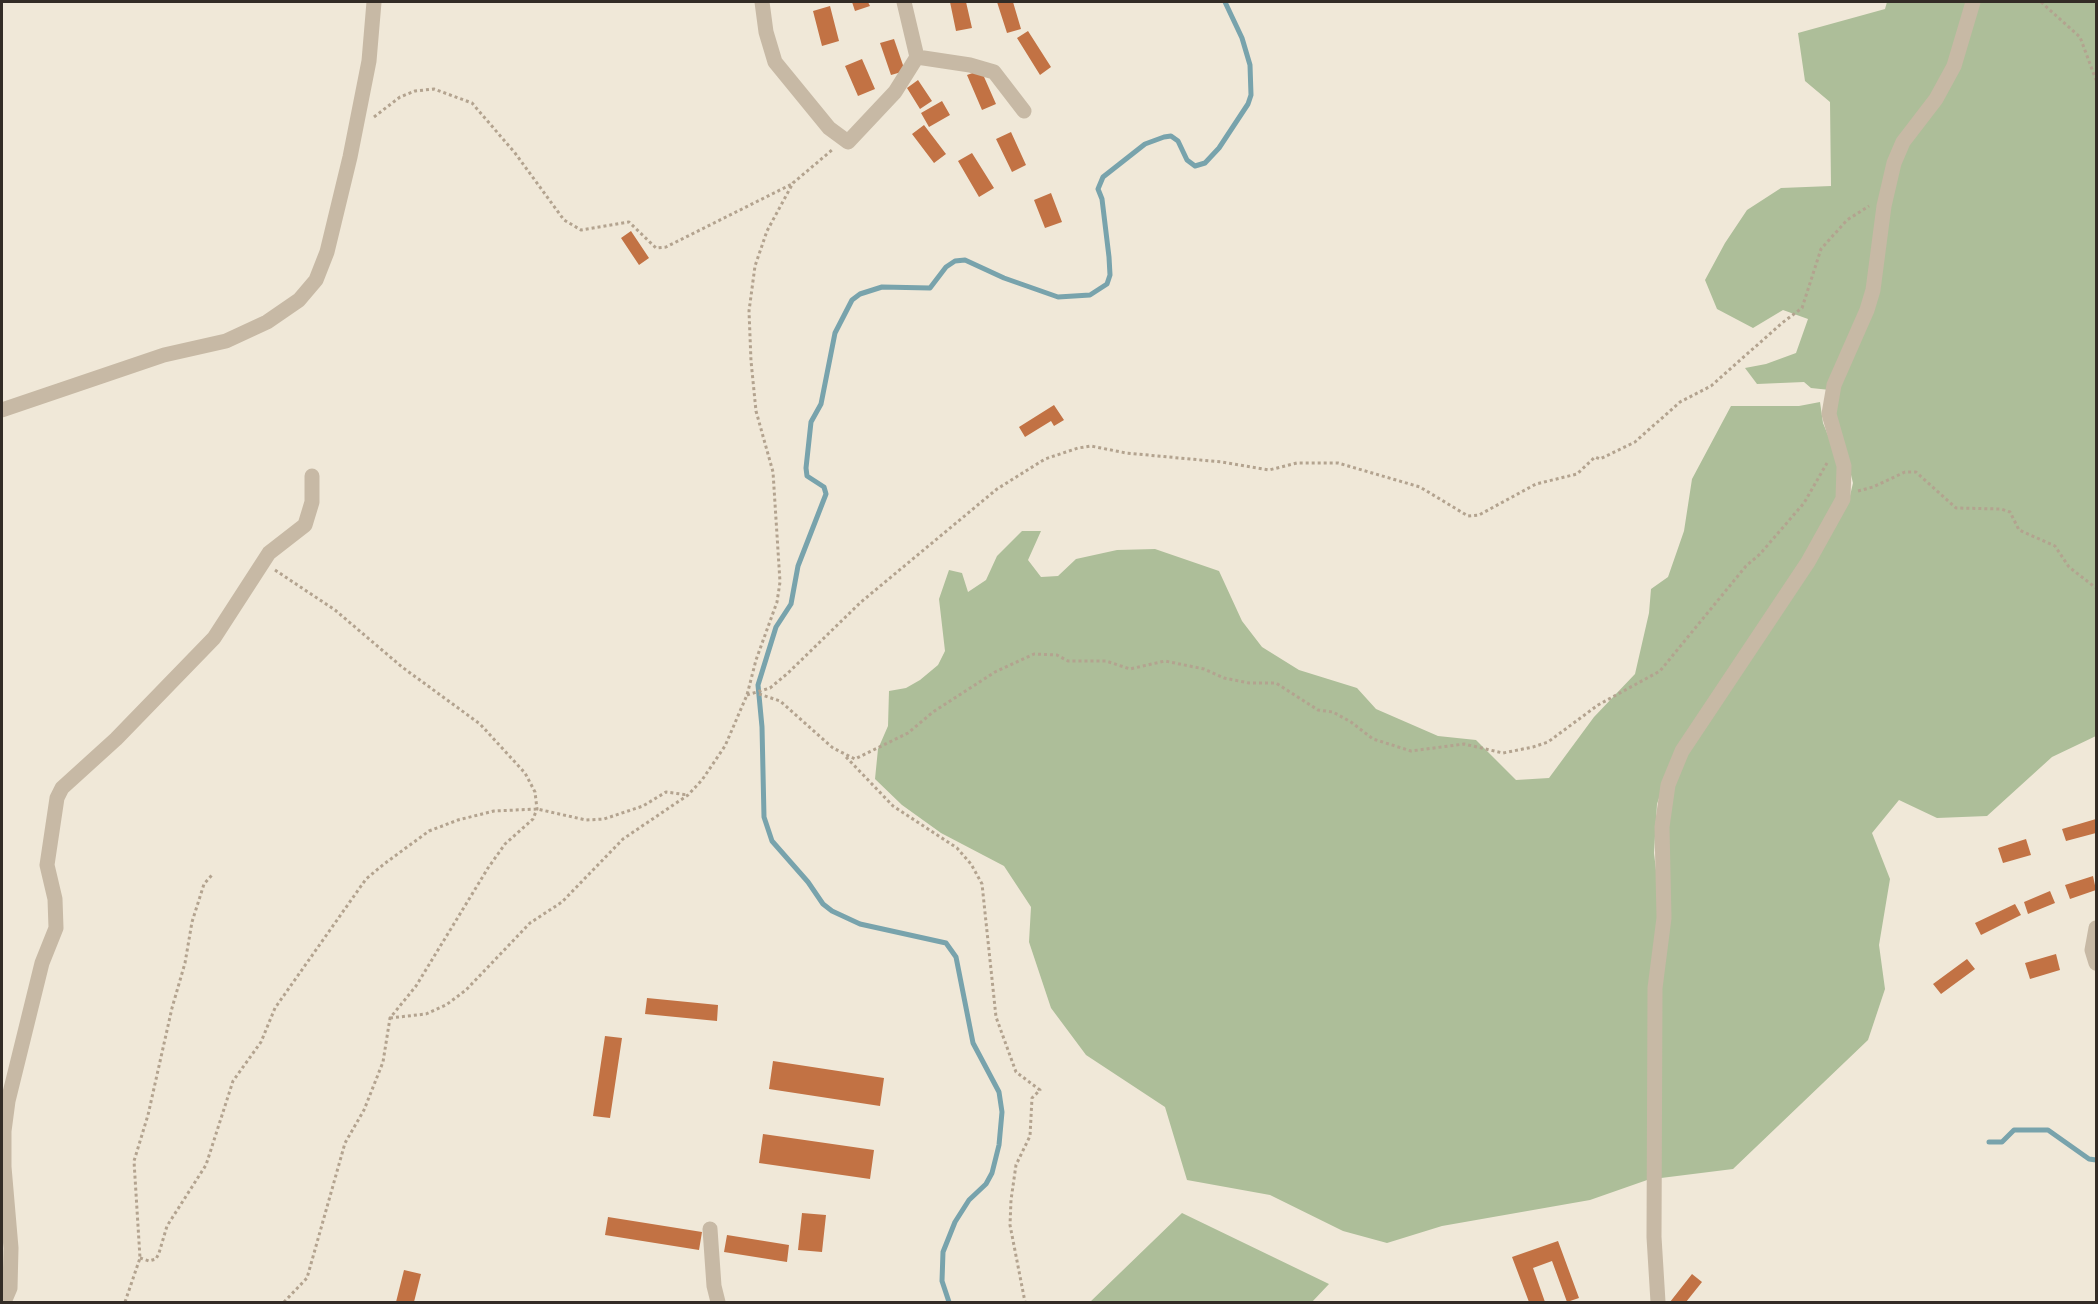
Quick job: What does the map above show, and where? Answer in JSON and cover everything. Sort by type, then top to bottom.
[{"type":"street","points":[[2,410],[164,355],[226,341],[267,322],[299,300],[316,280],[330,241],[351,157],[369,61],[374,2]]},
{"type":"street","points":[[762,2],[766,32],[775,62],[829,128],[848,142],[894,92],[917,57],[904,2]]},
{"type":"street","points":[[1658,1302],[1654,1237],[1654,998],[1655,970],[1664,918],[1664,802],[1682,751],[1808,562],[1838,510],[1845,489],[1844,466],[1831,425],[1829,402],[1873,290],[1885,198],[1894,163],[1903,142],[1936,99],[1954,66],[1973,2]]},
{"type":"street","points":[[917,57],[970,65],[994,72],[1024,111]]},
{"type":"street","points":[[4,1302],[10,1288],[11,1248],[4,1167],[4,1131],[8,1101],[42,963],[56,928],[55,899],[47,865],[57,798],[62,788],[116,739],[214,638],[275,548],[305,525],[312,502],[312,476]]},
{"type":"street","points":[[2097,928],[2092,950],[2097,963]]},
{"type":"street","points":[[710,1229],[714,1286],[718,1302]]},
{"type":"path","points":[[2042,2],[2080,37],[2097,80]]},
{"type":"path","points":[[371,121],[384,107],[415,92],[434,88],[454,94],[472,103],[485,115],[564,220],[581,230],[629,222],[656,248],[666,247],[793,183]]},
{"type":"path","points":[[390,1018],[426,1014],[446,1005],[466,990],[530,923],[562,902],[623,839],[688,795],[702,780],[724,746],[747,695],[756,660],[777,602],[780,582],[773,472],[756,411],[749,311],[760,248],[776,211],[793,183],[818,159],[848,142]]},
{"type":"path","points":[[747,695],[758,694],[770,688],[788,674],[861,602],[997,489],[1046,459],[1078,448],[1091,446],[1126,453],[1222,462],[1269,470],[1297,463],[1338,463],[1420,487],[1468,516],[1479,515],[1536,484],[1577,474],[1595,457],[1600,459],[1635,442],[1680,402],[1711,386],[1802,308],[1821,249],[1846,220],[1885,198]]},
{"type":"path","points":[[758,694],[780,701],[833,748],[855,759],[908,733],[933,712],[994,672],[1034,654],[1057,655],[1068,661],[1106,661],[1130,669],[1165,661],[1204,669],[1224,678],[1250,683],[1276,683],[1318,710],[1333,712],[1351,722],[1373,739],[1411,751],[1464,744],[1503,753],[1533,747],[1548,742],[1598,705],[1660,671],[1746,566],[1760,554],[1804,503],[1827,463],[1840,449]]},
{"type":"path","points":[[1845,489],[1856,491],[1873,487],[1905,472],[1916,472],[1956,508],[2001,509],[2010,512],[2019,530],[2055,546],[2069,567],[2097,588]]},
{"type":"path","points":[[264,562],[335,610],[375,645],[480,724],[525,773],[535,792],[537,809],[533,819],[499,852],[416,986],[390,1018],[383,1062],[364,1110],[345,1143],[308,1278],[284,1302]]},
{"type":"path","points":[[845,755],[894,806],[957,848],[971,864],[982,884],[996,1017],[1016,1072],[1040,1090],[1032,1098],[1030,1136],[1016,1166],[1011,1200],[1010,1225],[1026,1302]]},
{"type":"path","points":[[140,1258],[149,1261],[156,1259],[167,1226],[206,1165],[234,1081],[261,1042],[281,999],[366,879],[429,831],[458,820],[494,811],[537,809],[586,820],[604,819],[643,806],[666,792],[688,795]]},
{"type":"path","points":[[125,1302],[140,1258],[134,1161],[148,1115],[171,1008],[185,963],[192,922],[204,884],[212,875]]},
{"type":"green space","points":[[1887,2],[2096,2],[2096,736],[2052,757],[1987,816],[1937,818],[1899,800],[1872,833],[1890,879],[1879,945],[1885,989],[1868,1040],[1733,1169],[1661,1178],[1660,982],[1669,799],[1684,757],[1849,500],[1853,483],[1830,390],[1811,388],[1804,382],[1757,384],[1745,368],[1766,364],[1796,353],[1808,319],[1783,310],[1753,328],[1717,309],[1705,280],[1725,243],[1747,210],[1781,188],[1831,186],[1830,102],[1805,81],[1798,33],[1885,9]]},
{"type":"green space","points":[[1820,402],[1823,423],[1841,467],[1839,497],[1801,561],[1672,761],[1657,804],[1654,853],[1661,912],[1650,1179],[1590,1200],[1442,1226],[1387,1243],[1343,1231],[1270,1195],[1187,1180],[1165,1107],[1086,1055],[1051,1008],[1029,942],[1031,907],[1004,866],[941,833],[902,805],[875,779],[878,749],[888,726],[889,691],[906,688],[920,680],[938,665],[945,651],[939,599],[949,570],[962,573],[968,592],[986,580],[997,556],[1022,531],[1041,531],[1028,560],[1041,577],[1058,576],[1076,559],[1117,550],[1155,549],[1219,571],[1242,621],[1262,647],[1299,670],[1357,688],[1376,709],[1438,736],[1476,740],[1516,780],[1549,778],[1594,717],[1635,674],[1649,613],[1651,589],[1668,577],[1684,531],[1692,479],[1731,406],[1799,406]]},
{"type":"green space","points":[[1182,1213],[1329,1284],[1312,1302],[1090,1302]]},
{"type":"building","points":[[852,2],[868,2],[870,6],[855,11]]},
{"type":"building","points":[[950,2],[966,2],[972,28],[956,31]]},
{"type":"building","points":[[997,2],[1013,2],[1021,29],[1007,33]]},
{"type":"building","points":[[830,6],[839,41],[822,46],[813,11]]},
{"type":"building","points":[[1028,31],[1051,67],[1040,75],[1017,38]]},
{"type":"building","points":[[894,39],[905,71],[891,75],[880,43]]},
{"type":"building","points":[[862,59],[875,89],[858,96],[845,66]]},
{"type":"building","points":[[981,70],[996,104],[982,110],[967,75]]},
{"type":"building","points":[[918,80],[932,101],[920,109],[907,88]]},
{"type":"building","points":[[942,101],[950,115],[929,127],[921,113]]},
{"type":"building","points":[[924,125],[946,154],[934,163],[912,134]]},
{"type":"building","points":[[1011,132],[1026,165],[1012,172],[996,139]]},
{"type":"building","points":[[972,153],[994,188],[979,197],[958,161]]},
{"type":"building","points":[[1051,193],[1062,222],[1045,228],[1034,200]]},
{"type":"building","points":[[631,231],[649,258],[639,265],[621,238]]},
{"type":"building","points":[[1054,405],[1064,420],[1054,426],[1051,421],[1025,437],[1019,427]]},
{"type":"building","points":[[2096,819],[2096,833],[2066,841],[2062,829]]},
{"type":"building","points":[[2026,839],[2031,855],[2003,863],[1998,848]]},
{"type":"building","points":[[2093,876],[2096,890],[2070,899],[2065,885]]},
{"type":"building","points":[[2050,891],[2055,903],[2028,914],[2024,902]]},
{"type":"building","points":[[2015,904],[2021,915],[1981,935],[1975,923]]},
{"type":"building","points":[[2056,954],[2060,970],[2030,979],[2025,963]]},
{"type":"building","points":[[1967,959],[1975,969],[1941,994],[1933,984]]},
{"type":"building","points":[[647,998],[718,1005],[717,1021],[645,1014]]},
{"type":"building","points":[[605,1036],[622,1038],[610,1118],[593,1116]]},
{"type":"building","points":[[773,1061],[884,1078],[880,1106],[769,1089]]},
{"type":"building","points":[[763,1134],[874,1150],[870,1179],[759,1163]]},
{"type":"building","points":[[802,1213],[826,1215],[822,1252],[798,1250]]},
{"type":"building","points":[[608,1217],[702,1232],[699,1250],[605,1235]]},
{"type":"building","points":[[727,1235],[789,1245],[787,1262],[724,1252]]},
{"type":"building","points":[[1558,1241],[1579,1298],[1567,1302],[1552,1261],[1533,1268],[1545,1302],[1529,1302],[1512,1257]]},
{"type":"building","points":[[404,1270],[421,1274],[414,1302],[396,1302]]},
{"type":"building","points":[[1692,1274],[1702,1282],[1686,1302],[1670,1302]]},
{"type":"waterway","points":[[949,1302],[942,1281],[943,1252],[955,1222],[969,1200],[986,1184],[992,1173],[999,1145],[1002,1112],[999,1092],[973,1043],[956,957],[946,943],[860,924],[832,911],[823,904],[808,882],[772,841],[764,817],[762,727],[758,685],[776,627],[791,604],[798,566],[826,494],[824,487],[807,476],[811,422],[821,404],[835,333],[852,300],[860,294],[882,287],[930,288],[946,267],[955,261],[965,260],[1004,278],[1058,297],[1090,295],[1107,284],[1110,275],[1109,257],[1102,199],[1098,189],[1103,177],[1145,144],[1171,136],[1178,141],[1187,160],[1195,166],[1205,163],[1219,148],[1248,104],[1251,95],[1250,65],[1242,38],[1225,2]]},
{"type":"waterway","points":[[1989,1142],[2002,1142],[2014,1130],[2048,1130],[2089,1159],[2096,1160]]}]
